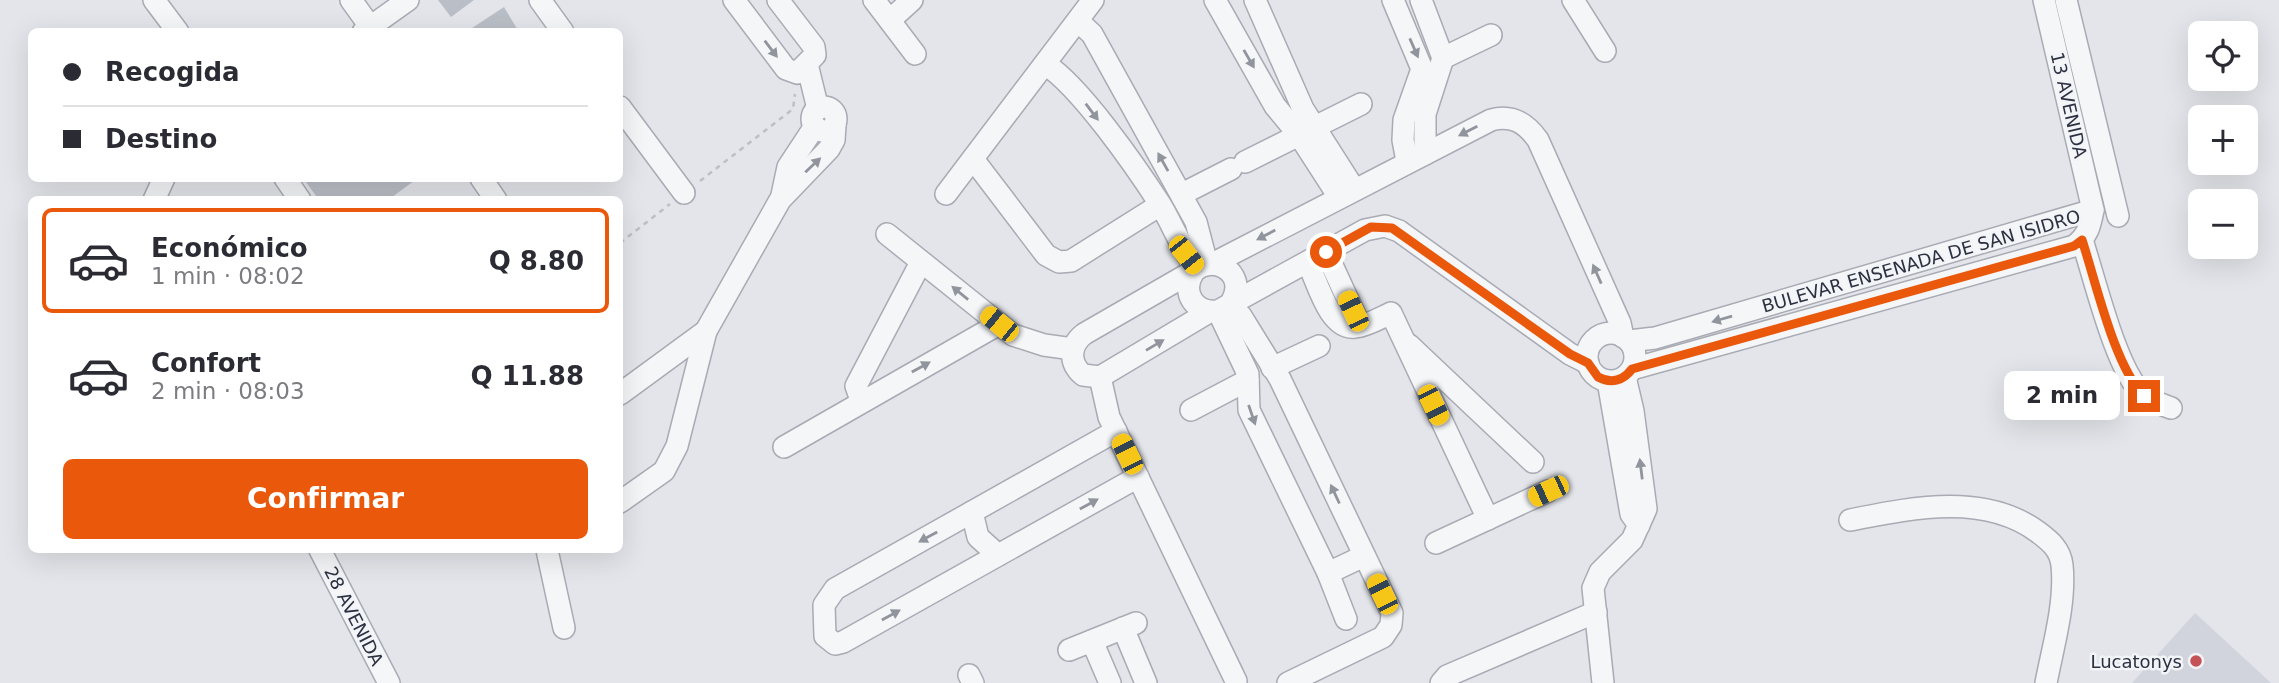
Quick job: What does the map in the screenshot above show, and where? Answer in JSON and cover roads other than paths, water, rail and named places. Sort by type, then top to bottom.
[{"type":"street","points":[[154,0],[175,28]]},
{"type":"street","points":[[351,0],[368,28]]},
{"type":"street","points":[[372,28],[408,0]]},
{"type":"street","points":[[540,0],[560,28]]},
{"type":"street","points":[[734,0],[786,69],[802,68],[815,55],[814,47],[778,0]]},
{"type":"street","points":[[874,0],[915,54]]},
{"type":"street","points":[[890,20],[912,0]]},
{"type":"street","points":[[946,194],[1093,0]]},
{"type":"street","points":[[1215,0],[1275,106],[1307,131],[1346,193]]},
{"type":"street","points":[[1255,0],[1303,109],[1307,131]]},
{"type":"street","points":[[1393,0],[1422,69],[1404,120],[1416,157]]},
{"type":"street","points":[[1416,157],[1425,114],[1440,76],[1443,58],[1421,0]]},
{"type":"street","points":[[1573,0],[1605,51]]},
{"type":"street","name":"13 AVENIDA","points":[[2044,0],[2093,210]]},
{"type":"street","points":[[2066,0],[2118,216]]},
{"type":"street","points":[[1078,20],[1092,34],[1196,222],[1202,267],[1188,283],[1189,295],[1198,308],[1222,308],[1248,325],[1280,379],[1392,612],[1388,632],[1383,637],[1288,683]]},
{"type":"street","points":[[1443,58],[1491,35]]},
{"type":"street","points":[[1045,64],[1058,72],[1087,106],[1160,205],[1186,255],[1202,267],[1224,266],[1235,279],[1236,290],[1222,308]]},
{"type":"street","points":[[623,500],[664,471],[677,446],[706,331],[780,200],[788,167],[822,120],[802,68]]},
{"type":"street","points":[[1182,194],[1361,104]]},
{"type":"street","points":[[623,111],[684,194]]},
{"type":"street","points":[[887,234],[999,324],[1023,338],[1078,341],[1202,267],[1491,120],[1510,118],[1527,126],[1538,140],[1635,357],[1622,375],[1631,514],[1639,525],[1628,546],[1595,580],[1593,597],[1603,683]]},
{"type":"street","points":[[973,159],[1046,255],[1059,262],[1071,261],[1160,205]]},
{"type":"street","name":"BULEVAR ENSENADA DE SAN ISIDRO","points":[[1622,375],[2074,246],[2090,229],[2093,210],[2040,228],[1655,338],[1626,339]]},
{"type":"street","points":[[1078,341],[1078,370],[1090,378],[1100,377],[1371,227],[1392,228],[1562,349],[1588,363],[1594,373],[1622,375]]},
{"type":"street","points":[[2040,228],[2049,253]]},
{"type":"street","points":[[2082,240],[2120,354],[2136,387],[2144,396],[2171,408]]},
{"type":"street","points":[[1317,257],[1336,320],[1350,328],[1391,313],[1488,519]]},
{"type":"street","points":[[861,401],[856,386],[921,261]]},
{"type":"street","points":[[1222,308],[1248,380],[1249,410],[1328,573],[1346,619]]},
{"type":"street","points":[[784,447],[999,324]]},
{"type":"street","points":[[623,392],[706,331]]},
{"type":"street","points":[[1588,363],[1588,351],[1599,337],[1611,334],[1626,339]]},
{"type":"street","points":[[1400,336],[1533,462]]},
{"type":"street","points":[[1272,368],[1319,346]]},
{"type":"street","points":[[1100,377],[1109,417],[1236,681]]},
{"type":"street","points":[[1191,410],[1248,380]]},
{"type":"street","points":[[1116,431],[831,592],[824,605],[825,636],[835,644],[844,642],[1138,477]]},
{"type":"street","points":[[1436,543],[1548,491]]},
{"type":"street","points":[[1850,520],[1937,505],[1974,509],[2021,520],[2055,544],[2062,564],[2059,609],[2046,683]]},
{"type":"street","points":[[972,512],[978,537],[998,555]]},
{"type":"street","name":"28 AVENIDA","points":[[322,553],[388,683]]},
{"type":"street","points":[[550,553],[564,628]]},
{"type":"street","points":[[1328,573],[1364,556]]},
{"type":"street","points":[[1441,683],[1447,676],[1476,674],[1596,612]]},
{"type":"street","points":[[1069,650],[1130,626],[1146,683]]},
{"type":"street","points":[[1092,641],[1110,683]]},
{"type":"place","name":"Lucatonys","points":[[2196,661]]}]
